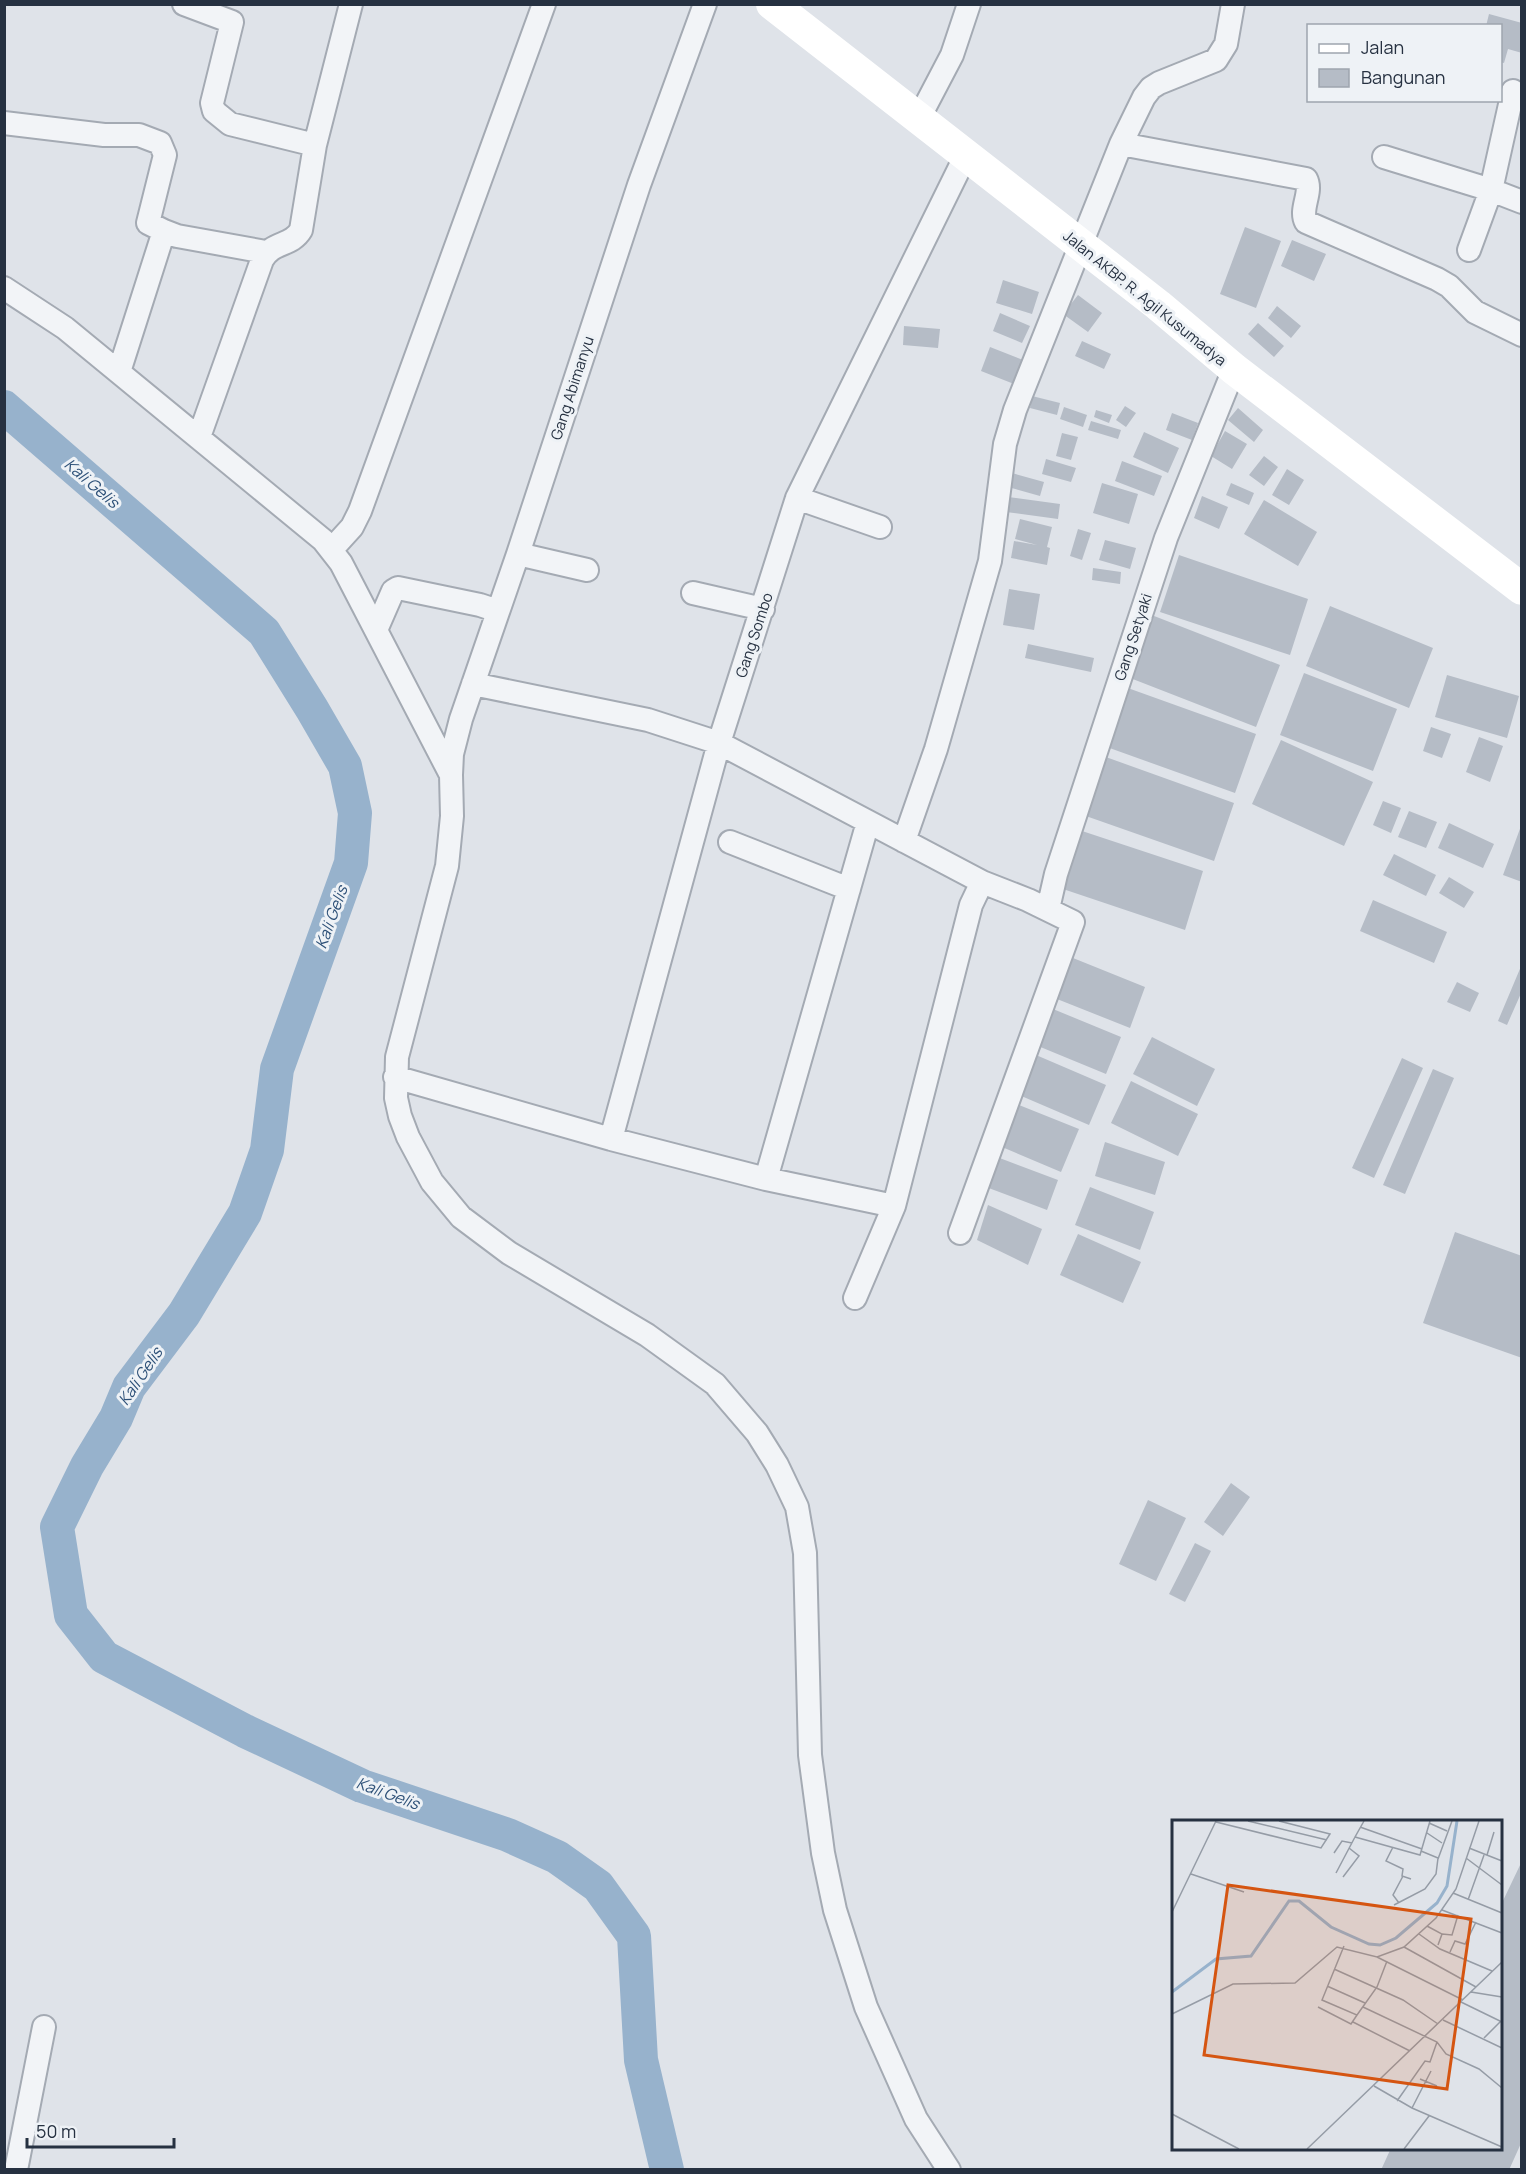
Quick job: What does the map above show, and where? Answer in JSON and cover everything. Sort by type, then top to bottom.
[{"type":"main road","name":"Jalan AKBP. R. Agil Kusumadya","points":[[772,4],[1158,305],[1234,369],[1521,589]]},
{"type":"street","points":[[184,4],[232,22],[212,103],[214,111],[230,124],[315,145]]},
{"type":"street","points":[[200,437],[266,252],[272,247],[291,240],[301,230],[315,145],[351,4]]},
{"type":"street","points":[[332,549],[352,527],[360,511],[544,4]]},
{"type":"street","name":"Gang Abimanyu","points":[[451,775],[456,736],[473,684],[639,185],[705,4]]},
{"type":"street","points":[[919,118],[952,55],[969,4]]},
{"type":"street","points":[[904,841],[936,749],[990,561],[1005,444],[1015,410],[1121,144],[1144,97],[1151,88],[1209,64],[1222,53],[1226,44],[1233,4]]},
{"type":"street","points":[[1469,250],[1491,190],[1513,91]]},
{"type":"street","points":[[4,123],[104,135],[139,135],[160,143],[165,154],[148,223],[177,236],[266,252]]},
{"type":"street","points":[[1121,144],[1306,179],[1309,184],[1303,215],[1306,222],[1437,279],[1449,286],[1475,312],[1521,335]]},
{"type":"street","name":"Gang Sombo","points":[[611,1139],[719,743],[797,498],[965,156]]},
{"type":"street","points":[[1384,157],[1521,201]]},
{"type":"street","points":[[119,372],[164,231]]},
{"type":"street","points":[[4,288],[65,328],[315,532],[332,549],[451,775],[453,816],[447,866],[401,1035],[395,1077],[400,1116],[408,1137],[432,1182],[461,1217],[509,1253],[647,1335],[715,1384],[757,1433],[777,1465],[797,1507],[805,1553],[810,1755],[820,1832],[835,1910],[866,2007],[916,2119],[949,2169]]},
{"type":"street","name":"Gang Setyaki","points":[[1048,909],[1056,874],[1166,538],[1234,369]]},
{"type":"street","points":[[797,498],[880,527]]},
{"type":"street","points":[[518,554],[587,570]]},
{"type":"street","points":[[376,630],[393,591],[398,588],[480,604],[498,611]]},
{"type":"street","points":[[693,592],[763,609]]},
{"type":"street","points":[[473,684],[648,720],[719,743],[982,882],[1048,909],[1073,922],[960,1233]]},
{"type":"street","points":[[766,1179],[868,822]]},
{"type":"street","points":[[730,842],[849,889]]},
{"type":"street","points":[[855,1298],[894,1206],[971,905],[982,882]]},
{"type":"street","points":[[395,1077],[611,1139],[766,1179],[894,1206]]},
{"type":"street","points":[[16,2169],[44,2027]]},
{"type":"building","points":[[1489,14],[1522,23],[1522,53],[1508,49],[1504,63],[1502,62],[1502,24],[1486,24]]},
{"type":"building","points":[[1245,227],[1281,241],[1256,308],[1220,294]]},
{"type":"building","points":[[1292,240],[1326,254],[1314,281],[1281,266]]},
{"type":"building","points":[[1003,280],[1039,292],[1032,314],[996,303]]},
{"type":"building","points":[[1078,295],[1102,313],[1088,332],[1063,314]]},
{"type":"building","points":[[1277,306],[1301,326],[1291,338],[1268,318]]},
{"type":"building","points":[[1000,313],[1030,326],[1022,343],[993,331]]},
{"type":"building","points":[[1258,323],[1284,346],[1274,357],[1248,334]]},
{"type":"building","points":[[904,326],[940,329],[938,348],[903,345]]},
{"type":"building","points":[[1082,341],[1111,354],[1104,369],[1075,356]]},
{"type":"building","points":[[990,347],[1023,360],[1014,384],[981,371]]},
{"type":"building","points":[[1032,396],[1060,403],[1057,415],[1030,408]]},
{"type":"building","points":[[1125,406],[1136,413],[1126,427],[1116,420]]},
{"type":"building","points":[[1064,407],[1087,415],[1083,427],[1060,419]]},
{"type":"building","points":[[1238,408],[1263,430],[1254,442],[1228,420]]},
{"type":"building","points":[[1096,410],[1112,415],[1109,423],[1094,417]]},
{"type":"building","points":[[1172,413],[1198,423],[1192,440],[1166,430]]},
{"type":"building","points":[[1091,421],[1121,430],[1118,439],[1088,430]]},
{"type":"building","points":[[1225,431],[1247,444],[1232,469],[1211,456]]},
{"type":"building","points":[[1144,432],[1179,448],[1168,473],[1133,457]]},
{"type":"building","points":[[1062,433],[1078,437],[1071,460],[1056,456]]},
{"type":"building","points":[[1264,456],[1278,467],[1264,486],[1249,475]]},
{"type":"building","points":[[1046,459],[1076,468],[1071,482],[1042,474]]},
{"type":"building","points":[[1122,461],[1162,476],[1154,496],[1115,481]]},
{"type":"building","points":[[1287,469],[1304,480],[1289,505],[1272,495]]},
{"type":"building","points":[[1012,473],[1044,482],[1040,496],[1008,487]]},
{"type":"building","points":[[1102,483],[1138,494],[1129,524],[1093,513]]},
{"type":"building","points":[[1231,483],[1254,493],[1249,505],[1226,495]]},
{"type":"building","points":[[1202,496],[1228,507],[1219,529],[1194,518]]},
{"type":"building","points":[[1008,497],[1060,504],[1058,519],[1006,512]]},
{"type":"building","points":[[1264,500],[1317,532],[1298,566],[1244,534]]},
{"type":"building","points":[[1020,519],[1052,527],[1047,547],[1050,548],[1047,565],[1011,558],[1014,541],[1037,545],[1015,539]]},
{"type":"building","points":[[1078,529],[1091,533],[1082,560],[1070,556]]},
{"type":"building","points":[[1105,540],[1136,548],[1130,569],[1099,560]]},
{"type":"building","points":[[1179,555],[1308,599],[1290,655],[1160,612]]},
{"type":"building","points":[[1093,568],[1121,572],[1120,584],[1092,580]]},
{"type":"building","points":[[1009,589],[1040,594],[1034,630],[1003,625]]},
{"type":"building","points":[[1330,606],[1433,648],[1409,708],[1306,666]]},
{"type":"building","points":[[1149,614],[1280,665],[1256,727],[1125,676]]},
{"type":"building","points":[[1028,644],[1094,658],[1091,672],[1025,658]]},
{"type":"building","points":[[1304,673],[1397,709],[1373,771],[1280,735]]},
{"type":"building","points":[[1447,675],[1519,696],[1507,738],[1435,717]]},
{"type":"building","points":[[1125,687],[1256,734],[1235,793],[1104,746]]},
{"type":"building","points":[[1431,727],[1451,734],[1442,758],[1423,751]]},
{"type":"building","points":[[1479,737],[1503,746],[1490,782],[1466,772]]},
{"type":"building","points":[[1281,740],[1373,782],[1344,846],[1252,804]]},
{"type":"building","points":[[1103,756],[1234,803],[1214,861],[1083,815]]},
{"type":"building","points":[[1383,801],[1401,808],[1391,833],[1373,825]]},
{"type":"building","points":[[1409,811],[1437,822],[1426,848],[1398,837]]},
{"type":"building","points":[[1449,823],[1494,844],[1483,868],[1438,848]]},
{"type":"building","points":[[1522,827],[1522,882],[1503,875]]},
{"type":"building","points":[[1079,830],[1203,871],[1185,930],[1060,888]]},
{"type":"building","points":[[1394,854],[1436,875],[1426,896],[1383,875]]},
{"type":"building","points":[[1449,877],[1474,892],[1464,908],[1439,893]]},
{"type":"building","points":[[1373,900],[1447,932],[1434,963],[1360,931]]},
{"type":"building","points":[[1073,958],[1145,987],[1130,1028],[1057,999]]},
{"type":"building","points":[[1522,964],[1522,991],[1507,1025],[1498,1021]]},
{"type":"building","points":[[1457,982],[1479,993],[1470,1012],[1447,1002]]},
{"type":"building","points":[[1053,1009],[1121,1037],[1106,1074],[1038,1046]]},
{"type":"building","points":[[1152,1037],[1215,1069],[1197,1106],[1133,1074]]},
{"type":"building","points":[[1036,1055],[1106,1085],[1089,1125],[1019,1095]]},
{"type":"building","points":[[1402,1058],[1423,1068],[1374,1178],[1352,1168]]},
{"type":"building","points":[[1433,1069],[1454,1078],[1405,1194],[1383,1185]]},
{"type":"building","points":[[1131,1081],[1198,1114],[1178,1156],[1111,1123]]},
{"type":"building","points":[[1019,1105],[1079,1129],[1061,1172],[1002,1147]]},
{"type":"building","points":[[1105,1142],[1165,1162],[1155,1195],[1095,1176]]},
{"type":"building","points":[[997,1157],[1058,1180],[1047,1210],[986,1187]]},
{"type":"building","points":[[1090,1187],[1154,1212],[1140,1250],[1075,1225]]},
{"type":"building","points":[[988,1205],[1042,1229],[1028,1265],[977,1240]]},
{"type":"building","points":[[1455,1232],[1522,1256],[1522,1358],[1423,1323]]},
{"type":"building","points":[[1078,1234],[1141,1262],[1123,1303],[1060,1275]]},
{"type":"building","points":[[1231,1483],[1250,1497],[1223,1536],[1204,1522]]},
{"type":"building","points":[[1148,1500],[1186,1518],[1156,1581],[1119,1564]]},
{"type":"building","points":[[1195,1543],[1211,1551],[1185,1602],[1169,1594]]},
{"type":"building","points":[[1522,1861],[1522,2141],[1509,2170],[1381,2170],[1390,2150],[1502,2150],[1502,1903]]},
{"type":"waterway","name":"Kali Gelis","points":[[4,407],[264,632],[345,766],[355,813],[351,863],[277,1069],[267,1150],[245,1213],[184,1314],[129,1387],[116,1418],[87,1466],[57,1527],[71,1615],[104,1657],[245,1731],[362,1786],[508,1835],[557,1857],[598,1886],[634,1936],[641,2060],[667,2170]]}]
